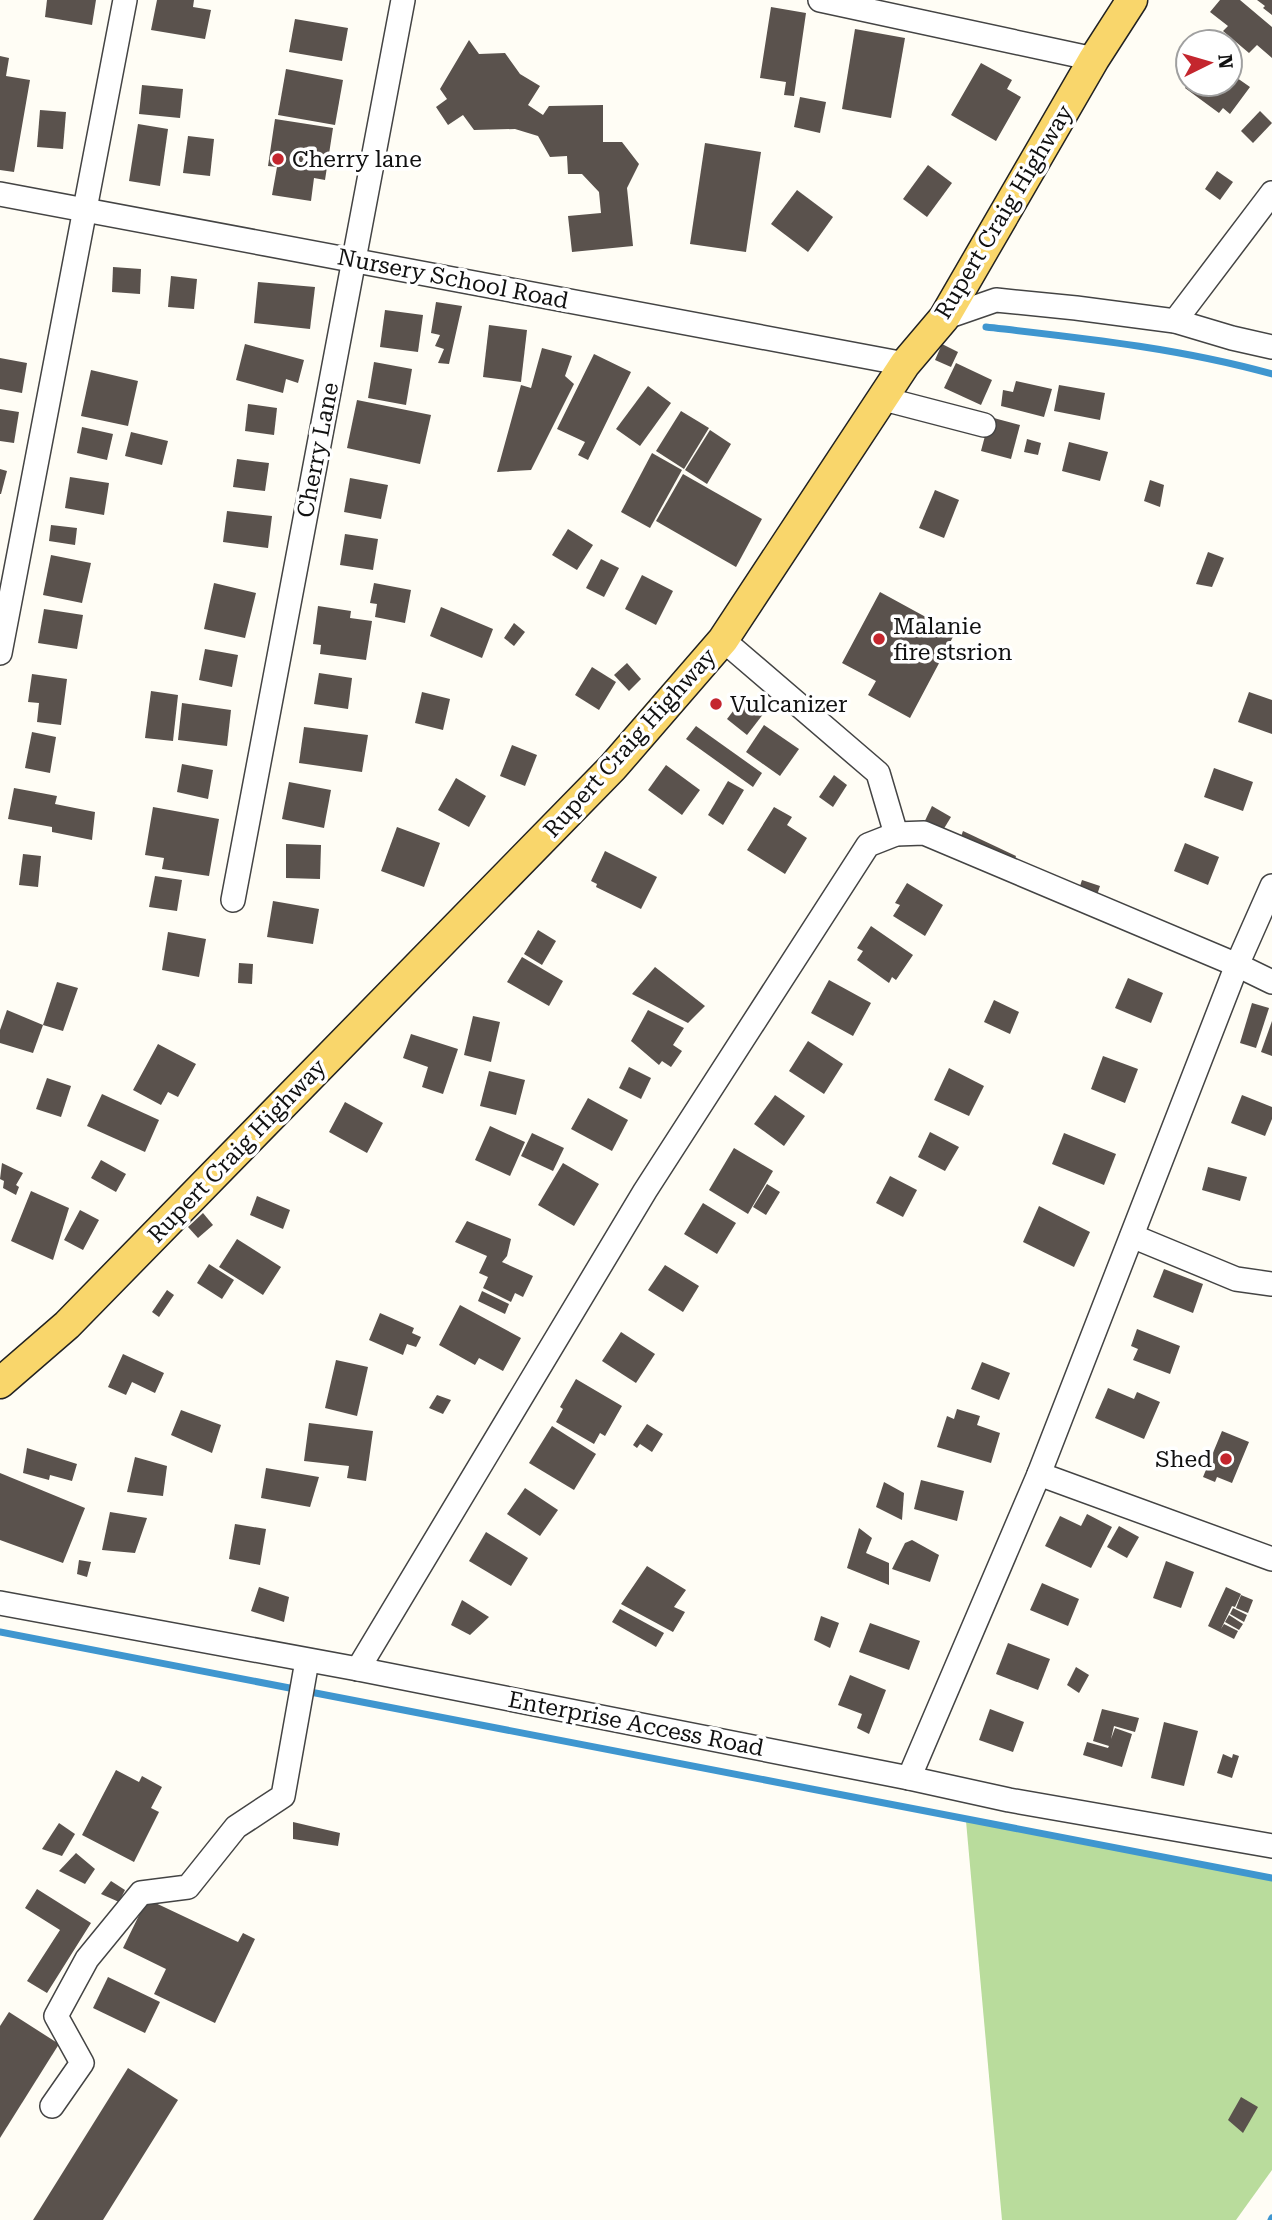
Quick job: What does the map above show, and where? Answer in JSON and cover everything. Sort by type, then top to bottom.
[{"type":"main road","name":"Rupert Craig Highway","points":[[0,1383],[67,1325],[613,767],[723,640],[905,364],[944,318],[1094,59],[1132,0]]},
{"type":"street","points":[[0,653],[125,0]]},
{"type":"street","name":"Cherry Lane","points":[[233,900],[403,0]]},
{"type":"street","points":[[820,0],[898,7],[1094,59]]},
{"type":"street","points":[[1175,321],[1272,193]]},
{"type":"street","name":"Nursery School Road","points":[[0,194],[905,364]]},
{"type":"street","points":[[944,318],[996,300],[1175,321],[1272,348]]},
{"type":"street","points":[[884,399],[984,425]]},
{"type":"street","points":[[723,640],[878,773],[896,834]]},
{"type":"street","points":[[358,1670],[652,1179],[868,845],[896,834],[924,833],[1272,982]]},
{"type":"street","points":[[909,1778],[1039,1474],[1237,965],[1272,886]]},
{"type":"street","points":[[1132,1236],[1236,1279],[1272,1284]]},
{"type":"street","points":[[1039,1474],[1272,1559]]},
{"type":"street","name":"Enterprise Access Road","points":[[0,1604],[358,1670],[1009,1800],[1272,1846]]},
{"type":"street","points":[[52,2106],[82,2063],[56,2016],[86,1959],[141,1893],[188,1887],[236,1827],[284,1796],[307,1661]]},
{"type":"green space","points":[[966,1821],[1272,1878],[1272,2170],[1236,2220],[1002,2220]]},
{"type":"building","points":[[47,0],[96,0],[92,25],[45,17]]},
{"type":"building","points":[[157,0],[194,0],[193,7],[211,10],[205,39],[151,30]]},
{"type":"building","points":[[1220,0],[1240,0],[1272,27],[1272,58],[1257,45],[1249,53],[1244,49],[1244,28],[1226,28],[1228,26],[1210,12]]},
{"type":"building","points":[[1257,0],[1272,0],[1272,15],[1263,8],[1265,6]]},
{"type":"building","points":[[771,7],[806,13],[794,96],[784,95],[786,82],[760,78]]},
{"type":"building","points":[[295,19],[348,28],[342,61],[289,52]]},
{"type":"building","points":[[855,29],[905,38],[891,118],[842,109]]},
{"type":"building","points":[[469,40],[479,54],[505,53],[520,74],[540,86],[528,105],[543,115],[549,106],[603,105],[603,142],[622,142],[639,164],[627,188],[633,246],[572,252],[568,216],[601,213],[599,192],[582,174],[568,174],[567,156],[550,157],[538,136],[515,129],[474,130],[463,115],[448,125],[436,107],[447,99],[440,89]]},
{"type":"building","points":[[0,56],[9,58],[6,76],[30,80],[14,172],[0,170]]},
{"type":"building","points":[[981,63],[1012,80],[1007,89],[1021,97],[996,141],[951,115]]},
{"type":"building","points":[[286,69],[343,80],[335,125],[278,115]]},
{"type":"building","points":[[1244,83],[1250,87],[1244,95]]},
{"type":"building","points":[[142,85],[183,89],[180,118],[139,114]]},
{"type":"building","points":[[800,97],[826,102],[820,133],[794,127]]},
{"type":"building","points":[[1199,98],[1242,98],[1230,114],[1223,108],[1219,113]]},
{"type":"building","points":[[40,110],[66,112],[63,149],[37,147]]},
{"type":"building","points":[[1260,111],[1272,123],[1253,143],[1241,131]]},
{"type":"building","points":[[275,119],[333,128],[325,180],[314,178],[311,201],[272,195],[277,167],[268,166]]},
{"type":"building","points":[[138,124],[168,129],[160,186],[129,181]]},
{"type":"building","points":[[188,136],[214,139],[210,176],[183,173]]},
{"type":"building","points":[[705,143],[761,152],[746,252],[690,244]]},
{"type":"building","points":[[928,165],[952,183],[927,217],[903,199]]},
{"type":"building","points":[[1217,171],[1233,182],[1220,200],[1205,189]]},
{"type":"building","points":[[797,190],[833,217],[808,252],[771,224]]},
{"type":"building","points":[[113,267],[141,269],[140,294],[112,292]]},
{"type":"building","points":[[171,276],[197,279],[194,309],[168,307]]},
{"type":"building","points":[[258,282],[315,287],[310,329],[254,323]]},
{"type":"building","points":[[436,302],[462,306],[449,364],[438,363],[444,349],[435,346],[440,335],[431,333]]},
{"type":"building","points":[[385,310],[423,315],[418,352],[380,347]]},
{"type":"building","points":[[489,325],[527,330],[521,382],[483,377]]},
{"type":"building","points":[[245,344],[304,360],[298,383],[286,379],[283,393],[236,380]]},
{"type":"building","points":[[942,344],[958,352],[951,367],[935,360]]},
{"type":"building","points":[[542,348],[572,356],[565,376],[574,384],[531,470],[497,472],[521,385],[531,388]]},
{"type":"building","points":[[594,354],[631,372],[588,460],[578,455],[585,442],[557,429]]},
{"type":"building","points":[[0,358],[27,363],[22,393],[0,389]]},
{"type":"building","points":[[374,362],[412,369],[406,405],[368,398]]},
{"type":"building","points":[[956,363],[992,380],[981,405],[944,388]]},
{"type":"building","points":[[91,370],[138,381],[128,426],[81,416]]},
{"type":"building","points":[[1016,381],[1052,389],[1044,417],[1001,406],[1003,390],[1013,392]]},
{"type":"building","points":[[1059,385],[1105,393],[1100,420],[1054,411]]},
{"type":"building","points":[[648,386],[671,403],[640,446],[616,429]]},
{"type":"building","points":[[357,400],[431,415],[420,464],[347,448]]},
{"type":"building","points":[[248,404],[277,408],[274,435],[245,431]]},
{"type":"building","points":[[0,409],[19,412],[14,443],[0,441]]},
{"type":"building","points":[[681,411],[709,428],[684,469],[656,451]]},
{"type":"building","points":[[990,417],[1020,425],[1011,459],[981,451]]},
{"type":"building","points":[[82,427],[113,434],[107,460],[77,453]]},
{"type":"building","points":[[710,430],[731,444],[707,484],[685,470]]},
{"type":"building","points":[[131,432],[168,441],[162,465],[125,456]]},
{"type":"building","points":[[1027,439],[1041,443],[1038,455],[1024,452]]},
{"type":"building","points":[[1069,442],[1108,452],[1100,481],[1062,471]]},
{"type":"building","points":[[652,453],[682,470],[650,528],[621,512]]},
{"type":"building","points":[[237,459],[269,463],[265,491],[233,487]]},
{"type":"building","points":[[0,469],[7,471],[1,494],[0,494]]},
{"type":"building","points":[[683,474],[762,519],[736,567],[656,521]]},
{"type":"building","points":[[70,477],[109,483],[104,515],[65,508]]},
{"type":"building","points":[[350,478],[388,485],[381,519],[344,512]]},
{"type":"building","points":[[1150,480],[1164,485],[1160,507],[1144,501]]},
{"type":"building","points":[[935,490],[959,500],[944,538],[919,528]]},
{"type":"building","points":[[227,511],[272,516],[268,548],[223,542]]},
{"type":"building","points":[[51,525],[77,528],[75,545],[49,541]]},
{"type":"building","points":[[568,529],[593,545],[577,570],[552,555]]},
{"type":"building","points":[[345,534],[378,539],[373,570],[340,565]]},
{"type":"building","points":[[1208,552],[1224,558],[1212,587],[1196,584]]},
{"type":"building","points":[[51,555],[91,563],[82,603],[43,595]]},
{"type":"building","points":[[601,559],[619,568],[604,597],[586,588]]},
{"type":"building","points":[[642,575],[673,591],[656,625],[625,609]]},
{"type":"building","points":[[214,583],[256,593],[245,638],[204,629]]},
{"type":"building","points":[[374,583],[411,590],[405,623],[375,617],[377,604],[370,603]]},
{"type":"building","points":[[880,592],[955,633],[910,718],[868,695],[876,681],[842,663]]},
{"type":"building","points":[[318,606],[351,611],[350,618],[372,621],[366,660],[320,654],[321,645],[313,644]]},
{"type":"building","points":[[441,607],[493,629],[482,658],[430,636]]},
{"type":"building","points":[[44,609],[83,615],[77,649],[38,643]]},
{"type":"building","points":[[514,623],[525,632],[514,646],[504,638]]},
{"type":"building","points":[[205,649],[238,655],[232,687],[199,680]]},
{"type":"building","points":[[627,663],[641,679],[629,691],[614,675]]},
{"type":"building","points":[[592,667],[616,682],[599,710],[575,695]]},
{"type":"building","points":[[319,673],[352,678],[348,709],[314,704]]},
{"type":"building","points":[[32,674],[67,679],[61,725],[37,722],[39,703],[28,702]]},
{"type":"building","points":[[151,691],[178,695],[173,741],[145,738]]},
{"type":"building","points":[[422,692],[450,699],[443,730],[415,723]]},
{"type":"building","points":[[1249,692],[1272,700],[1272,734],[1238,722]]},
{"type":"building","points":[[744,697],[764,713],[747,735],[727,719]]},
{"type":"building","points":[[182,703],[231,710],[227,746],[178,740]]},
{"type":"building","points":[[764,725],[799,749],[780,776],[746,752]]},
{"type":"building","points":[[696,726],[762,773],[753,787],[686,739]]},
{"type":"building","points":[[304,727],[368,735],[362,772],[299,763]]},
{"type":"building","points":[[32,732],[56,737],[50,773],[25,768]]},
{"type":"building","points":[[512,745],[537,755],[525,786],[500,776]]},
{"type":"building","points":[[182,764],[213,770],[208,799],[177,792]]},
{"type":"building","points":[[666,765],[700,790],[682,815],[648,790]]},
{"type":"building","points":[[1214,768],[1253,782],[1243,811],[1204,797]]},
{"type":"building","points":[[834,775],[847,785],[833,807],[819,797]]},
{"type":"building","points":[[456,778],[486,796],[469,827],[438,810]]},
{"type":"building","points":[[728,781],[744,790],[723,825],[708,815]]},
{"type":"building","points":[[289,782],[331,790],[324,828],[282,819]]},
{"type":"building","points":[[14,788],[57,796],[55,804],[95,812],[92,840],[52,832],[52,827],[8,819]]},
{"type":"building","points":[[932,806],[951,817],[940,835],[922,827]]},
{"type":"building","points":[[153,807],[219,819],[209,876],[162,869],[164,858],[145,855]]},
{"type":"building","points":[[774,807],[792,817],[787,825],[807,838],[785,874],[747,850]]},
{"type":"building","points":[[397,827],[440,843],[424,887],[381,871]]},
{"type":"building","points":[[963,831],[1016,856],[1013,866],[958,845]]},
{"type":"building","points":[[1185,843],[1219,857],[1208,885],[1174,871]]},
{"type":"building","points":[[286,844],[321,845],[320,879],[286,878]]},
{"type":"building","points":[[605,851],[657,877],[641,909],[596,887],[597,884],[591,881]]},
{"type":"building","points":[[23,854],[41,856],[38,887],[19,885]]},
{"type":"building","points":[[155,876],[182,880],[177,911],[149,907]]},
{"type":"building","points":[[1082,880],[1100,886],[1096,898],[1078,892]]},
{"type":"building","points":[[907,883],[943,905],[925,936],[893,916],[900,905],[895,903]]},
{"type":"building","points":[[273,901],[319,909],[313,944],[267,937]]},
{"type":"building","points":[[871,926],[913,955],[896,980],[892,977],[889,983],[857,960],[863,951],[857,948]]},
{"type":"building","points":[[538,930],[556,941],[542,965],[524,954]]},
{"type":"building","points":[[168,932],[206,939],[199,977],[162,970]]},
{"type":"building","points":[[522,957],[563,981],[549,1006],[507,982]]},
{"type":"building","points":[[239,963],[253,964],[252,984],[238,983]]},
{"type":"building","points":[[655,967],[705,1006],[688,1023],[632,994]]},
{"type":"building","points":[[1128,978],[1163,993],[1151,1023],[1115,1008]]},
{"type":"building","points":[[829,980],[871,1003],[853,1036],[811,1013]]},
{"type":"building","points":[[57,982],[78,988],[63,1031],[43,1025]]},
{"type":"building","points":[[994,1000],[1019,1012],[1010,1034],[984,1022]]},
{"type":"building","points":[[1252,1003],[1269,1008],[1256,1048],[1240,1043]]},
{"type":"building","points":[[7,1010],[43,1025],[33,1053],[0,1043],[0,1030]]},
{"type":"building","points":[[648,1010],[684,1028],[673,1045],[682,1051],[671,1067],[662,1061],[659,1065],[631,1041]]},
{"type":"building","points":[[473,1016],[500,1022],[491,1062],[464,1055]]},
{"type":"building","points":[[1272,1021],[1272,1056],[1261,1052]]},
{"type":"building","points":[[411,1034],[458,1049],[443,1094],[422,1087],[428,1067],[403,1058]]},
{"type":"building","points":[[808,1041],[843,1064],[824,1094],[789,1071]]},
{"type":"building","points":[[158,1044],[196,1064],[178,1097],[168,1092],[161,1105],[133,1090]]},
{"type":"building","points":[[1103,1056],[1138,1069],[1125,1103],[1091,1089]]},
{"type":"building","points":[[629,1067],[651,1078],[641,1099],[619,1088]]},
{"type":"building","points":[[949,1068],[984,1086],[969,1116],[934,1100]]},
{"type":"building","points":[[489,1071],[525,1080],[516,1115],[480,1106]]},
{"type":"building","points":[[47,1078],[71,1086],[61,1117],[36,1109]]},
{"type":"building","points":[[102,1094],[159,1120],[145,1152],[87,1126]]},
{"type":"building","points":[[775,1095],[805,1116],[784,1146],[754,1124]]},
{"type":"building","points":[[1242,1095],[1272,1107],[1272,1119],[1265,1136],[1231,1123]]},
{"type":"building","points":[[588,1098],[628,1120],[612,1151],[571,1129]]},
{"type":"building","points":[[345,1102],[383,1123],[367,1153],[329,1132]]},
{"type":"building","points":[[490,1126],[525,1142],[510,1176],[475,1160]]},
{"type":"building","points":[[930,1132],[959,1147],[945,1171],[918,1157]]},
{"type":"building","points":[[532,1133],[564,1148],[553,1171],[521,1156]]},
{"type":"building","points":[[1064,1133],[1116,1154],[1104,1185],[1052,1164]]},
{"type":"building","points":[[734,1148],[773,1171],[748,1214],[709,1190]]},
{"type":"building","points":[[101,1160],[126,1174],[116,1192],[91,1178]]},
{"type":"building","points":[[2,1163],[23,1173],[16,1185],[19,1187],[16,1195],[3,1188],[4,1181],[0,1179]]},
{"type":"building","points":[[563,1163],[599,1184],[574,1226],[538,1205]]},
{"type":"building","points":[[1208,1167],[1247,1177],[1240,1201],[1202,1190]]},
{"type":"building","points":[[890,1176],[917,1190],[903,1217],[876,1203]]},
{"type":"building","points":[[767,1184],[780,1192],[766,1215],[753,1207]]},
{"type":"building","points":[[31,1191],[69,1208],[53,1260],[11,1241]]},
{"type":"building","points":[[257,1196],[290,1210],[283,1229],[250,1215]]},
{"type":"building","points":[[703,1203],[736,1223],[717,1254],[684,1234]]},
{"type":"building","points":[[1039,1206],[1090,1232],[1074,1267],[1023,1242]]},
{"type":"building","points":[[80,1210],[99,1220],[83,1250],[64,1240]]},
{"type":"building","points":[[203,1213],[213,1225],[198,1238],[188,1227]]},
{"type":"building","points":[[467,1221],[511,1239],[507,1256],[502,1262],[533,1276],[523,1297],[515,1293],[511,1302],[483,1288],[488,1277],[479,1273],[487,1256],[455,1242]]},
{"type":"building","points":[[237,1239],[281,1267],[263,1295],[219,1267]]},
{"type":"building","points":[[209,1264],[234,1280],[222,1299],[197,1283]]},
{"type":"building","points":[[665,1265],[699,1286],[683,1312],[648,1290]]},
{"type":"building","points":[[1164,1269],[1203,1284],[1193,1313],[1153,1297]]},
{"type":"building","points":[[167,1290],[174,1295],[159,1317],[152,1312]]},
{"type":"building","points":[[482,1291],[509,1304],[505,1314],[478,1301]]},
{"type":"building","points":[[460,1305],[521,1338],[503,1371],[479,1358],[475,1365],[439,1345]]},
{"type":"building","points":[[380,1313],[414,1328],[412,1333],[421,1337],[416,1347],[407,1344],[403,1355],[369,1340]]},
{"type":"building","points":[[1137,1329],[1180,1346],[1170,1374],[1133,1360],[1138,1349],[1131,1346]]},
{"type":"building","points":[[621,1332],[655,1354],[636,1383],[602,1361]]},
{"type":"building","points":[[123,1354],[164,1373],[155,1393],[132,1382],[126,1395],[108,1387]]},
{"type":"building","points":[[336,1360],[368,1367],[357,1416],[325,1408]]},
{"type":"building","points":[[982,1362],[1010,1373],[999,1400],[971,1389]]},
{"type":"building","points":[[576,1379],[622,1406],[605,1436],[600,1433],[594,1444],[556,1422],[563,1409],[560,1407]]},
{"type":"building","points":[[1108,1388],[1134,1399],[1137,1392],[1160,1402],[1144,1439],[1095,1418]]},
{"type":"building","points":[[437,1395],[451,1400],[443,1414],[429,1408]]},
{"type":"building","points":[[957,1409],[980,1416],[977,1425],[1000,1433],[991,1463],[937,1447],[947,1416],[954,1419]]},
{"type":"building","points":[[181,1410],[221,1425],[212,1453],[171,1435]]},
{"type":"building","points":[[309,1423],[373,1431],[366,1481],[347,1478],[349,1466],[304,1461]]},
{"type":"building","points":[[647,1424],[663,1434],[652,1452],[640,1444],[637,1448],[633,1445]]},
{"type":"building","points":[[552,1426],[596,1454],[574,1490],[529,1463]]},
{"type":"building","name":"Shed","points":[[1222,1431],[1249,1442],[1232,1483],[1217,1477],[1215,1482],[1203,1477]]},
{"type":"building","points":[[27,1448],[77,1464],[72,1481],[50,1475],[49,1480],[23,1473]]},
{"type":"building","points":[[135,1457],[167,1466],[163,1496],[127,1492]]},
{"type":"building","points":[[266,1468],[319,1477],[310,1507],[261,1498]]},
{"type":"building","points":[[0,1473],[85,1508],[63,1563],[0,1540]]},
{"type":"building","points":[[921,1480],[964,1491],[957,1521],[914,1509]]},
{"type":"building","points":[[884,1482],[904,1493],[902,1520],[876,1507]]},
{"type":"building","points":[[525,1488],[558,1510],[540,1536],[507,1514]]},
{"type":"building","points":[[110,1512],[147,1518],[135,1553],[102,1550]]},
{"type":"building","points":[[1087,1514],[1112,1527],[1091,1568],[1045,1546],[1060,1516],[1081,1526]]},
{"type":"building","points":[[235,1524],[266,1529],[260,1565],[229,1559]]},
{"type":"building","points":[[1119,1526],[1139,1537],[1127,1558],[1107,1547]]},
{"type":"building","points":[[859,1528],[872,1538],[866,1553],[889,1563],[889,1585],[847,1568]]},
{"type":"building","points":[[486,1532],[528,1558],[511,1586],[469,1561]]},
{"type":"building","points":[[912,1540],[939,1555],[930,1582],[892,1569],[905,1543]]},
{"type":"building","points":[[79,1560],[91,1562],[87,1577],[77,1574]]},
{"type":"building","points":[[1166,1561],[1194,1572],[1181,1608],[1153,1598]]},
{"type":"building","points":[[647,1566],[686,1590],[674,1607],[685,1612],[673,1632],[621,1604]]},
{"type":"building","points":[[1042,1583],[1079,1599],[1068,1626],[1030,1610]]},
{"type":"building","points":[[259,1587],[289,1597],[284,1622],[251,1611]]},
{"type":"building","points":[[1226,1587],[1241,1594],[1221,1629],[1224,1624],[1238,1631],[1234,1639],[1208,1626]]},
{"type":"building","points":[[1241,1595],[1253,1600],[1248,1613],[1236,1608]]},
{"type":"building","points":[[462,1600],[489,1617],[470,1635],[451,1625]]},
{"type":"building","points":[[1233,1608],[1247,1615],[1244,1622],[1230,1614]]},
{"type":"building","points":[[620,1609],[664,1633],[656,1647],[612,1622]]},
{"type":"building","points":[[1229,1615],[1243,1624],[1239,1630],[1225,1622]]},
{"type":"building","points":[[821,1616],[839,1623],[830,1648],[814,1640]]},
{"type":"building","points":[[870,1623],[920,1641],[909,1670],[859,1652]]},
{"type":"building","points":[[1008,1643],[1050,1659],[1038,1690],[996,1674]]},
{"type":"building","points":[[1076,1667],[1089,1675],[1079,1693],[1067,1685]]},
{"type":"building","points":[[850,1675],[886,1690],[869,1734],[857,1728],[862,1714],[838,1705]]},
{"type":"building","points":[[990,1709],[1024,1722],[1013,1752],[979,1740]]},
{"type":"building","points":[[1102,1709],[1139,1718],[1135,1732],[1114,1726],[1111,1739],[1115,1728],[1132,1734],[1122,1767],[1083,1755],[1087,1742],[1108,1748],[1109,1746],[1093,1741]]},
{"type":"building","points":[[1164,1722],[1198,1731],[1184,1786],[1151,1778]]},
{"type":"building","points":[[1223,1754],[1232,1758],[1233,1754],[1239,1756],[1232,1778],[1217,1773]]},
{"type":"building","points":[[116,1770],[139,1782],[142,1776],[162,1787],[151,1808],[159,1812],[134,1862],[82,1835]]},
{"type":"building","points":[[293,1822],[340,1833],[338,1846],[293,1839]]},
{"type":"building","points":[[59,1823],[75,1834],[62,1856],[42,1849]]},
{"type":"building","points":[[76,1853],[95,1869],[85,1884],[59,1871]]},
{"type":"building","points":[[111,1881],[125,1890],[119,1902],[101,1894]]},
{"type":"building","points":[[37,1889],[91,1923],[47,1993],[27,1981],[60,1930],[25,1908]]},
{"type":"building","points":[[147,1899],[238,1942],[243,1933],[255,1939],[215,2023],[154,1994],[166,1969],[123,1948]]},
{"type":"building","points":[[108,1977],[160,2002],[145,2033],[93,2008]]},
{"type":"building","points":[[9,2012],[59,2044],[0,2138],[0,2026]]},
{"type":"building","points":[[128,2068],[178,2100],[103,2220],[33,2220]]},
{"type":"building","points":[[1241,2097],[1258,2107],[1243,2133],[1228,2120]]},
{"type":"waterway","points":[[986,327],[1166,351],[1272,374]]},
{"type":"waterway","points":[[0,1632],[1272,1878]]},
{"type":"place","name":"Cherry lane","points":[[278,159]]},
{"type":"place","name":"Malanie fire stsrion","points":[[879,639]]},
{"type":"place","name":"Vulcanizer","points":[[716,704]]},
{"type":"place","name":"Shed","points":[[1226,1459]]}]
